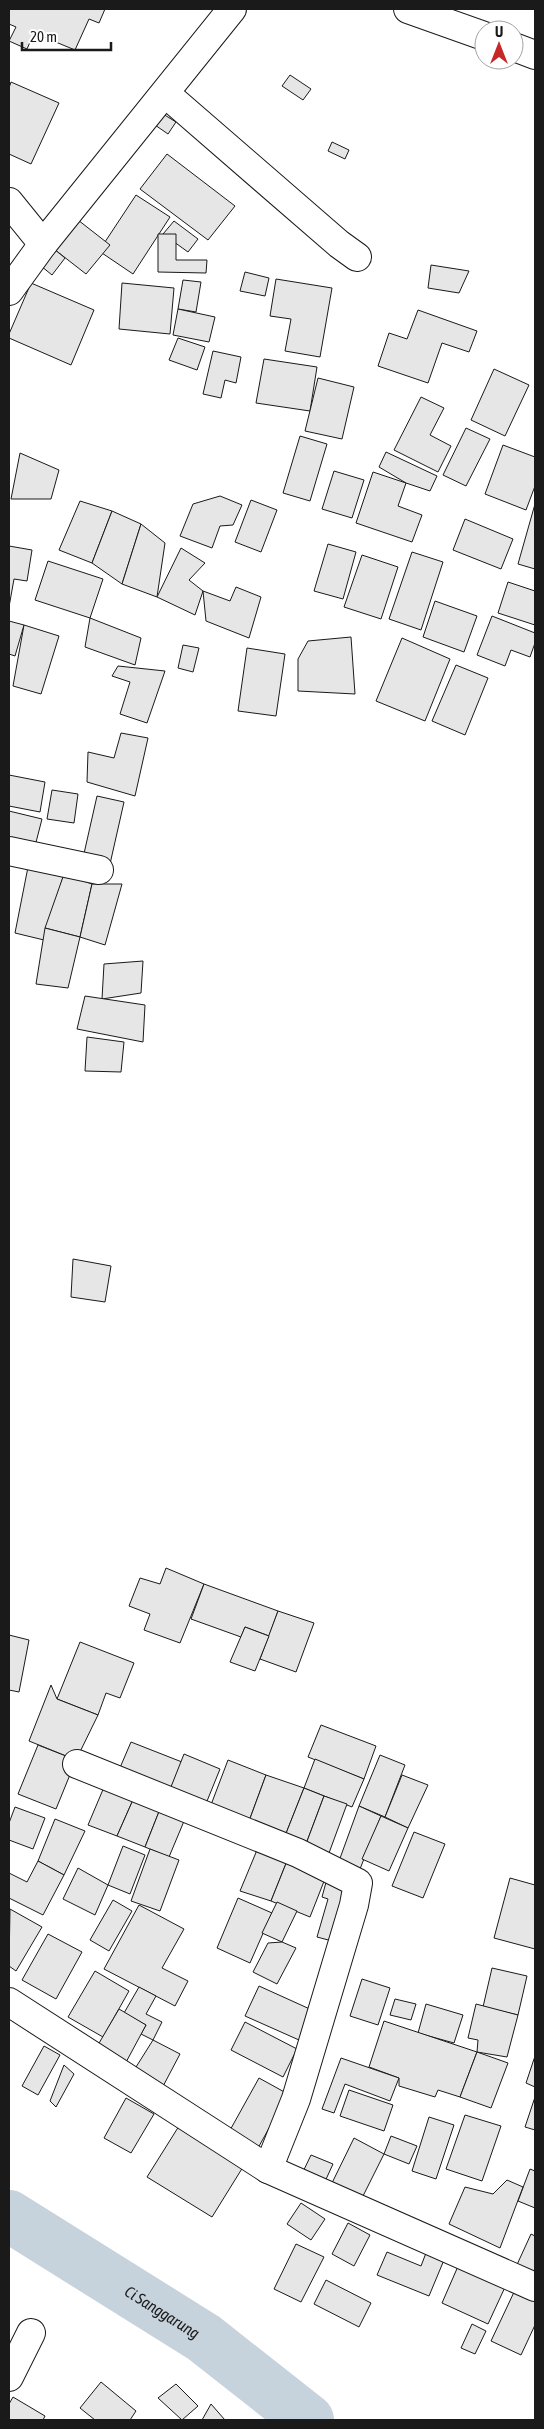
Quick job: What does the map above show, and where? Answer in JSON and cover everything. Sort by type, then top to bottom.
[{"type":"street","points":[[9,291],[43,244],[166,94],[232,9]]},
{"type":"street","points":[[408,9],[474,32]]},
{"type":"street","points":[[166,94],[339,244],[357,257]]},
{"type":"street","points":[[9,202],[43,244]]},
{"type":"street","points":[[9,852],[99,870]]},
{"type":"street","points":[[77,1764],[298,1853],[358,1883],[354,1905],[296,2099],[268,2169]]},
{"type":"street","points":[[9,2002],[268,2169],[535,2287]]},
{"type":"street","points":[[9,2378],[31,2332]]},
{"type":"building","points":[[9,9],[105,9],[99,23],[89,19],[75,50],[34,33],[27,49],[9,41],[16,27],[9,24]]},
{"type":"building","points":[[290,75],[311,89],[303,100],[282,86]]},
{"type":"building","points":[[11,82],[59,103],[31,164],[9,154],[9,88]]},
{"type":"building","points":[[163,114],[176,122],[168,134],[155,125]]},
{"type":"building","points":[[332,142],[349,150],[345,159],[328,151]]},
{"type":"building","points":[[167,154],[235,206],[208,240],[140,189]]},
{"type":"building","points":[[136,195],[170,217],[133,274],[99,251]]},
{"type":"building","points":[[78,220],[110,245],[86,274],[54,249]]},
{"type":"building","points":[[174,221],[198,239],[188,252],[163,234]]},
{"type":"building","points":[[158,234],[176,234],[176,260],[207,260],[206,273],[158,272]]},
{"type":"building","points":[[54,249],[65,258],[52,275],[41,266]]},
{"type":"building","points":[[431,265],[469,271],[459,293],[428,288]]},
{"type":"building","points":[[245,272],[269,278],[265,296],[240,291]]},
{"type":"building","points":[[276,279],[332,288],[320,357],[285,351],[291,319],[270,316]]},
{"type":"building","points":[[183,280],[201,282],[196,312],[178,309]]},
{"type":"building","points":[[31,283],[94,310],[71,365],[9,338]]},
{"type":"building","points":[[122,283],[174,288],[170,334],[119,329]]},
{"type":"building","points":[[178,309],[215,317],[209,342],[173,335]]},
{"type":"building","points":[[418,310],[477,331],[469,352],[442,343],[428,383],[378,366],[389,333],[407,339]]},
{"type":"building","points":[[178,338],[205,347],[197,370],[169,360]]},
{"type":"building","points":[[213,351],[241,357],[236,383],[225,380],[221,398],[203,394]]},
{"type":"building","points":[[264,359],[317,367],[310,411],[256,403]]},
{"type":"building","points":[[494,369],[529,385],[505,436],[471,420]]},
{"type":"building","points":[[318,378],[354,387],[342,439],[305,431]]},
{"type":"building","points":[[421,397],[444,408],[430,435],[451,446],[438,472],[394,450]]},
{"type":"building","points":[[466,428],[490,439],[466,486],[443,475]]},
{"type":"building","points":[[300,436],[327,444],[310,501],[283,493]]},
{"type":"building","points":[[503,445],[535,457],[535,486],[526,510],[485,494]]},
{"type":"building","points":[[386,452],[437,476],[430,491],[406,483],[379,467]]},
{"type":"building","points":[[20,453],[59,470],[51,499],[11,499]]},
{"type":"building","points":[[334,471],[364,480],[352,518],[322,509]]},
{"type":"building","points":[[373,472],[406,483],[398,506],[422,515],[412,542],[356,523]]},
{"type":"building","points":[[220,496],[242,505],[233,525],[220,526],[212,548],[180,536],[193,504]]},
{"type":"building","points":[[251,500],[277,510],[261,552],[235,542]]},
{"type":"building","points":[[80,501],[112,511],[92,563],[59,550]]},
{"type":"building","points":[[535,504],[535,569],[518,564]]},
{"type":"building","points":[[112,511],[141,524],[122,584],[92,563]]},
{"type":"building","points":[[465,519],[513,539],[501,569],[453,550]]},
{"type":"building","points":[[141,524],[165,543],[157,597],[122,584]]},
{"type":"building","points":[[328,544],[356,552],[343,599],[314,591]]},
{"type":"building","points":[[9,546],[32,550],[27,581],[14,579],[9,607]]},
{"type":"building","points":[[181,548],[205,563],[189,580],[203,591],[195,615],[157,597]]},
{"type":"building","points":[[412,552],[443,562],[421,630],[389,619]]},
{"type":"building","points":[[362,555],[398,567],[381,619],[344,607]]},
{"type":"building","points":[[48,561],[103,579],[90,618],[35,600]]},
{"type":"building","points":[[508,582],[535,591],[535,625],[498,613]]},
{"type":"building","points":[[236,587],[261,597],[249,638],[206,621],[203,591],[230,601]]},
{"type":"building","points":[[435,601],[477,616],[464,652],[423,637]]},
{"type":"building","points":[[492,616],[535,633],[535,643],[530,657],[511,650],[505,666],[477,655]]},
{"type":"building","points":[[90,618],[141,638],[135,665],[85,647]]},
{"type":"building","points":[[9,621],[24,625],[15,656],[9,654]]},
{"type":"building","points":[[24,625],[59,636],[41,694],[13,686]]},
{"type":"building","points":[[351,637],[355,694],[298,691],[298,659],[308,641]]},
{"type":"building","points":[[402,638],[450,659],[425,721],[376,701]]},
{"type":"building","points":[[183,645],[199,648],[193,672],[178,668]]},
{"type":"building","points":[[247,648],[285,654],[276,716],[238,711]]},
{"type":"building","points":[[456,665],[488,678],[465,735],[432,721]]},
{"type":"building","points":[[118,666],[165,671],[147,723],[120,714],[130,682],[112,676]]},
{"type":"building","points":[[121,733],[148,738],[135,796],[87,782],[88,752],[114,758]]},
{"type":"building","points":[[9,775],[45,782],[40,812],[9,806]]},
{"type":"building","points":[[52,790],[78,794],[74,823],[47,819]]},
{"type":"building","points":[[97,796],[124,802],[110,864],[83,858]]},
{"type":"building","points":[[9,811],[42,819],[34,850],[9,844]]},
{"type":"building","points":[[28,867],[64,874],[44,940],[15,933]]},
{"type":"building","points":[[64,874],[92,884],[80,937],[45,928]]},
{"type":"building","points":[[92,884],[122,884],[105,945],[80,937]]},
{"type":"building","points":[[45,928],[80,937],[68,988],[36,984]]},
{"type":"building","points":[[143,961],[141,993],[102,999],[104,964]]},
{"type":"building","points":[[85,996],[145,1005],[143,1042],[77,1029]]},
{"type":"building","points":[[87,1037],[124,1042],[121,1072],[85,1071]]},
{"type":"building","points":[[73,1259],[111,1266],[105,1302],[71,1297]]},
{"type":"building","points":[[166,1568],[204,1584],[180,1643],[144,1630],[150,1614],[129,1606],[140,1578],[160,1584]]},
{"type":"building","points":[[204,1584],[278,1611],[269,1636],[245,1627],[241,1637],[191,1619]]},
{"type":"building","points":[[278,1611],[314,1623],[296,1672],[260,1659]]},
{"type":"building","points":[[245,1627],[269,1636],[255,1671],[230,1662]]},
{"type":"building","points":[[9,1635],[29,1640],[19,1692],[9,1690]]},
{"type":"building","points":[[80,1642],[134,1663],[120,1698],[106,1693],[98,1715],[57,1699]]},
{"type":"building","points":[[51,1685],[57,1699],[98,1715],[76,1760],[29,1741]]},
{"type":"building","points":[[321,1725],[376,1746],[364,1779],[308,1757]]},
{"type":"building","points":[[131,1742],[182,1762],[167,1797],[116,1777]]},
{"type":"building","points":[[38,1745],[76,1760],[56,1809],[18,1794]]},
{"type":"building","points":[[184,1754],[220,1769],[203,1811],[167,1797]]},
{"type":"building","points":[[380,1755],[405,1765],[385,1817],[359,1806]]},
{"type":"building","points":[[315,1759],[364,1779],[352,1807],[304,1788]]},
{"type":"building","points":[[228,1760],[266,1775],[245,1832],[206,1818]]},
{"type":"building","points":[[266,1775],[304,1788],[281,1846],[245,1832]]},
{"type":"building","points":[[402,1775],[428,1785],[408,1828],[385,1817]]},
{"type":"building","points":[[107,1780],[136,1793],[117,1836],[88,1825]]},
{"type":"building","points":[[304,1788],[324,1796],[306,1844],[281,1846]]},
{"type":"building","points":[[136,1793],[162,1804],[145,1847],[117,1836]]},
{"type":"building","points":[[324,1796],[347,1804],[329,1853],[306,1844]]},
{"type":"building","points":[[162,1804],[187,1814],[169,1857],[145,1847]]},
{"type":"building","points":[[359,1806],[381,1816],[360,1869],[339,1861]]},
{"type":"building","points":[[15,1807],[45,1818],[33,1849],[9,1840],[9,1823]]},
{"type":"building","points":[[381,1816],[408,1828],[389,1871],[362,1859]]},
{"type":"building","points":[[55,1819],[85,1831],[64,1875],[38,1861]]},
{"type":"building","points":[[414,1832],[445,1844],[423,1898],[392,1886]]},
{"type":"building","points":[[262,1838],[291,1851],[271,1901],[240,1891]]},
{"type":"building","points":[[123,1846],[145,1855],[130,1894],[108,1885]]},
{"type":"building","points":[[150,1849],[179,1860],[160,1911],[131,1901]]},
{"type":"building","points":[[291,1851],[330,1866],[310,1917],[271,1901]]},
{"type":"building","points":[[38,1861],[64,1875],[43,1915],[9,1898],[9,1873],[27,1882]]},
{"type":"building","points":[[78,1868],[108,1885],[95,1915],[63,1899]]},
{"type":"building","points":[[328,1875],[353,1882],[336,1942],[317,1937],[328,1899],[322,1897]]},
{"type":"building","points":[[510,1878],[535,1885],[535,1949],[494,1938]]},
{"type":"building","points":[[238,1898],[272,1913],[250,1963],[217,1948]]},
{"type":"building","points":[[113,1900],[132,1911],[109,1951],[90,1940]]},
{"type":"building","points":[[277,1902],[297,1911],[282,1942],[262,1933]]},
{"type":"building","points":[[139,1905],[184,1929],[162,1968],[188,1981],[175,2006],[104,1969]]},
{"type":"building","points":[[10,1909],[42,1927],[16,1971],[9,1966]]},
{"type":"building","points":[[48,1934],[82,1952],[56,1999],[22,1980]]},
{"type":"building","points":[[282,1942],[296,1948],[277,1984],[253,1972],[268,1943]]},
{"type":"building","points":[[492,1968],[527,1976],[518,2015],[483,2007]]},
{"type":"building","points":[[95,1971],[129,1991],[103,2037],[68,2017]]},
{"type":"building","points":[[362,1979],[390,1988],[378,2025],[350,2016]]},
{"type":"building","points":[[259,1986],[312,2010],[299,2040],[245,2016]]},
{"type":"building","points":[[139,1987],[156,1996],[146,2014],[162,2022],[153,2040],[141,2034],[146,2025],[124,2013]]},
{"type":"building","points":[[395,1999],[416,2004],[411,2020],[390,2015]]},
{"type":"building","points":[[426,2004],[463,2015],[454,2043],[418,2033]]},
{"type":"building","points":[[476,2004],[518,2015],[507,2057],[477,2052],[478,2040],[468,2038]]},
{"type":"building","points":[[119,2009],[146,2025],[124,2066],[95,2050]]},
{"type":"building","points":[[384,2021],[477,2052],[460,2097],[438,2090],[435,2097],[399,2086],[399,2078],[369,2067]]},
{"type":"building","points":[[245,2022],[297,2049],[283,2077],[231,2050]]},
{"type":"building","points":[[153,2040],[180,2054],[160,2092],[131,2075]]},
{"type":"building","points":[[44,2046],[60,2055],[38,2095],[22,2086]]},
{"type":"building","points":[[477,2052],[508,2063],[491,2108],[460,2097]]},
{"type":"building","points":[[535,2056],[535,2087],[526,2083]]},
{"type":"building","points":[[341,2058],[399,2078],[390,2101],[345,2084],[334,2113],[322,2109]]},
{"type":"building","points":[[64,2065],[74,2074],[56,2107],[50,2101]]},
{"type":"building","points":[[259,2078],[288,2094],[258,2148],[229,2132]]},
{"type":"building","points":[[349,2090],[393,2105],[384,2131],[340,2116]]},
{"type":"building","points":[[535,2097],[535,2130],[525,2127]]},
{"type":"building","points":[[126,2098],[154,2114],[131,2153],[104,2138]]},
{"type":"building","points":[[465,2115],[501,2126],[482,2181],[446,2169]]},
{"type":"building","points":[[429,2117],[454,2125],[436,2179],[412,2171]]},
{"type":"building","points":[[179,2126],[243,2167],[212,2217],[147,2177]]},
{"type":"building","points":[[391,2136],[417,2146],[409,2164],[384,2154]]},
{"type":"building","points":[[354,2138],[384,2154],[361,2200],[331,2185]]},
{"type":"building","points":[[311,2155],[333,2164],[322,2188],[300,2178]]},
{"type":"building","points":[[530,2169],[535,2171],[535,2208],[518,2201]]},
{"type":"building","points":[[507,2180],[523,2187],[500,2248],[449,2224],[465,2187],[493,2194]]},
{"type":"building","points":[[301,2203],[325,2219],[311,2240],[287,2224]]},
{"type":"building","points":[[348,2223],[370,2235],[354,2266],[332,2254]]},
{"type":"building","points":[[531,2234],[535,2236],[535,2278],[515,2269]]},
{"type":"building","points":[[296,2244],[324,2257],[301,2302],[274,2289]]},
{"type":"building","points":[[387,2252],[421,2266],[426,2253],[444,2260],[429,2296],[377,2275]]},
{"type":"building","points":[[459,2264],[506,2285],[488,2324],[442,2303]]},
{"type":"building","points":[[326,2280],[371,2303],[359,2327],[314,2304]]},
{"type":"building","points":[[515,2290],[535,2300],[535,2325],[521,2355],[491,2341]]},
{"type":"building","points":[[472,2324],[486,2331],[475,2354],[461,2348]]},
{"type":"building","points":[[101,2382],[136,2411],[130,2420],[95,2420],[80,2408]]},
{"type":"building","points":[[176,2384],[198,2406],[182,2420],[158,2398]]},
{"type":"building","points":[[13,2397],[45,2416],[43,2420],[9,2420],[9,2404]]},
{"type":"building","points":[[211,2404],[225,2420],[202,2420]]},
{"type":"waterway","name":"Ci Sanggarung","points":[[9,2216],[204,2338],[308,2420]]}]
